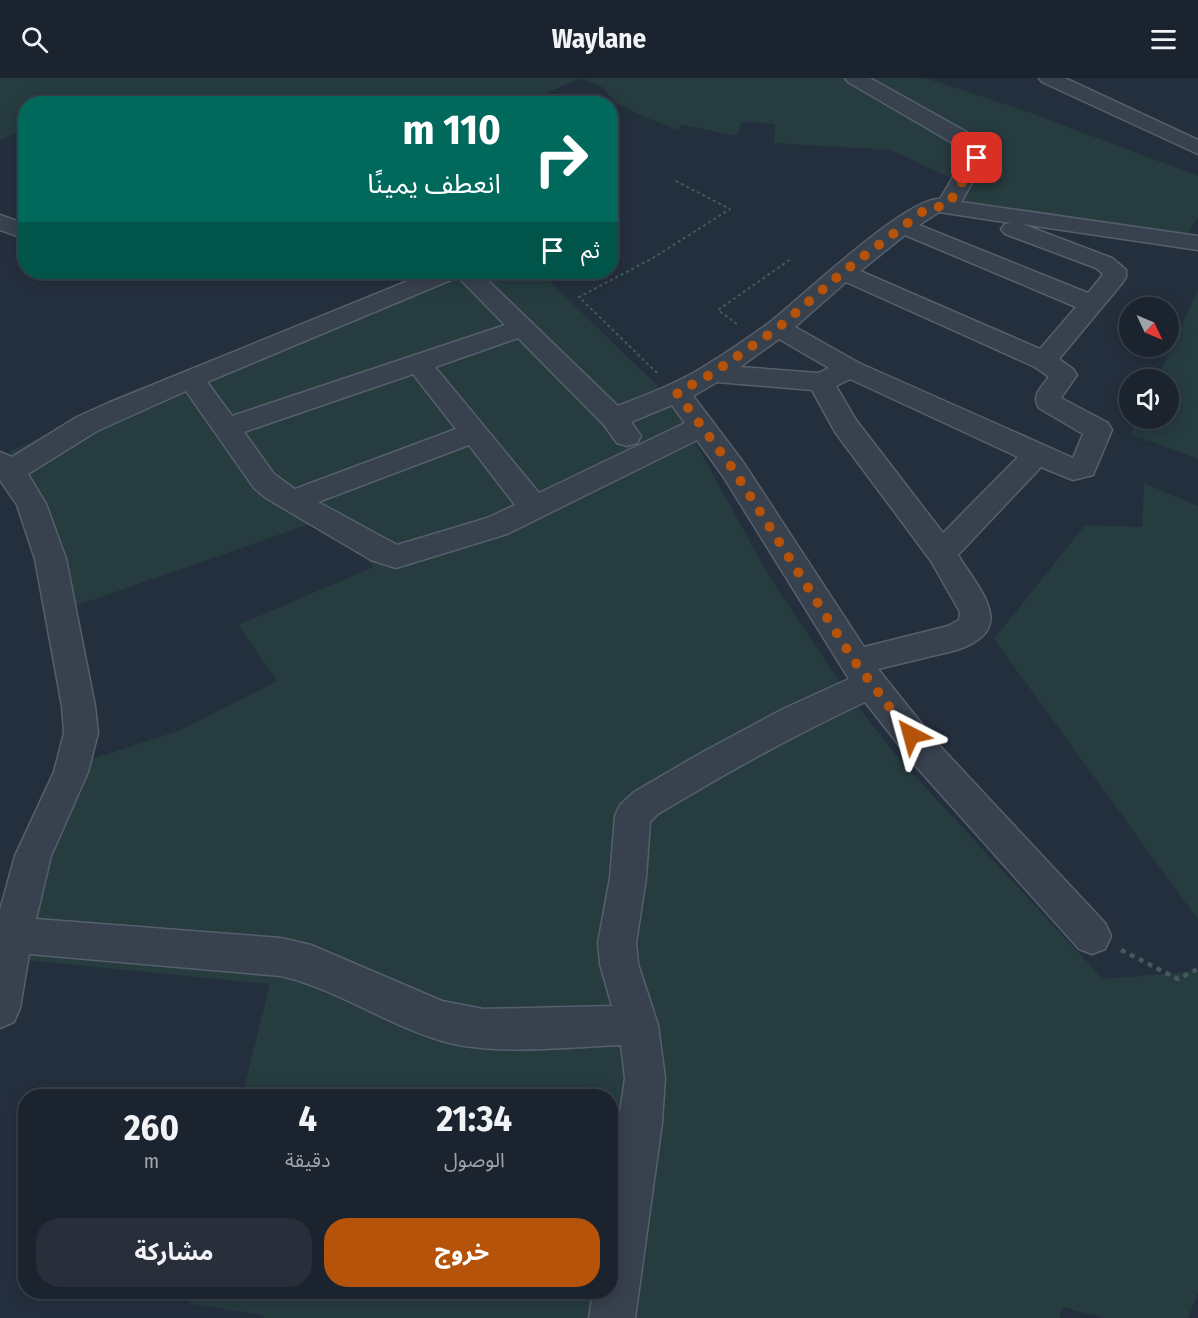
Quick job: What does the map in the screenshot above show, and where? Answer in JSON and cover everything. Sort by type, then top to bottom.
[{"type":"street","points":[[855,78],[964,140],[978,153],[959,207]]},
{"type":"street","points":[[1049,78],[1198,148]]},
{"type":"street","points":[[959,207],[1104,263],[1114,270],[1114,277],[1044,361]]},
{"type":"street","points":[[614,418],[677,393],[713,373],[769,335],[843,272],[926,209],[959,207],[1198,243]]},
{"type":"street","points":[[0,222],[18,229]]},
{"type":"street","points":[[902,226],[1092,304]]},
{"type":"street","points":[[769,335],[850,369],[1073,470],[1079,471],[1083,468],[1098,430],[1048,402],[1048,397],[1064,375],[1044,361],[843,272]]},
{"type":"street","points":[[0,1008],[14,934],[33,856],[70,774],[80,741],[78,714],[53,573],[39,524],[8,480],[87,424],[433,279]]},
{"type":"street","points":[[473,279],[614,418],[642,456]]},
{"type":"street","points":[[227,428],[522,328]]},
{"type":"street","points":[[418,363],[535,509]]},
{"type":"street","points":[[713,373],[821,381],[850,369]]},
{"type":"street","points":[[191,379],[264,481],[276,491],[382,552],[396,557],[498,526],[703,426]]},
{"type":"street","points":[[618,1279],[642,1124],[645,1078],[638,1025],[619,964],[617,943],[628,878],[633,816],[646,803],[713,763],[795,719],[862,673],[957,637],[974,626],[976,611],[942,553],[845,425],[821,381]]},
{"type":"street","points":[[677,393],[733,469],[862,673],[924,753],[1092,936]]},
{"type":"street","points":[[294,500],[474,433]]},
{"type":"street","points":[[942,553],[1037,454]]},
{"type":"street","points":[[14,934],[281,957],[311,964],[442,1022],[483,1029],[638,1025]]},
{"type":"street","points":[[612,1318],[615,1299]]},
{"type":"path","points":[[618,276],[653,258],[730,209],[674,180]]},
{"type":"path","points":[[769,335],[718,309],[791,259]]},
{"type":"path","points":[[613,279],[579,297],[677,393]]},
{"type":"path","points":[[1092,936],[1178,979],[1198,969]]},
{"type":"green space","points":[[0,78],[581,78],[539,96],[110,96],[107,94],[102,96],[18,96],[18,132],[0,140]]},
{"type":"green space","points":[[581,78],[925,78],[1020,109],[1198,176],[1198,217],[1186,238],[939,201],[959,182],[891,150],[774,143],[775,124],[742,122],[736,136],[680,124],[678,130],[618,104],[618,96],[610,96],[602,87]]},
{"type":"green space","points":[[420,279],[547,279],[672,400],[769,576],[847,693],[900,760],[1103,979],[1198,971],[1198,1293],[1188,1318],[1104,1318],[1062,1307],[1060,1318],[263,1318],[264,1315],[190,1304],[191,1299],[618,1299],[618,1089],[244,1089],[270,984],[15,959],[89,760],[181,730],[277,681],[238,625],[373,567],[333,516],[58,612],[10,451]]},
{"type":"green space","points":[[1198,290],[1198,459],[1131,434],[1133,429],[1179,429],[1179,369],[1162,369],[1167,357],[1179,357],[1179,331]]},
{"type":"green space","points":[[1144,483],[1198,506],[1198,920],[994,639],[1085,525],[1142,527]]},
{"type":"route","points":[[911,735],[870,684],[733,469],[677,393],[713,373],[778,328],[843,272],[926,209],[937,205],[948,205],[956,188],[977,158]]}]
